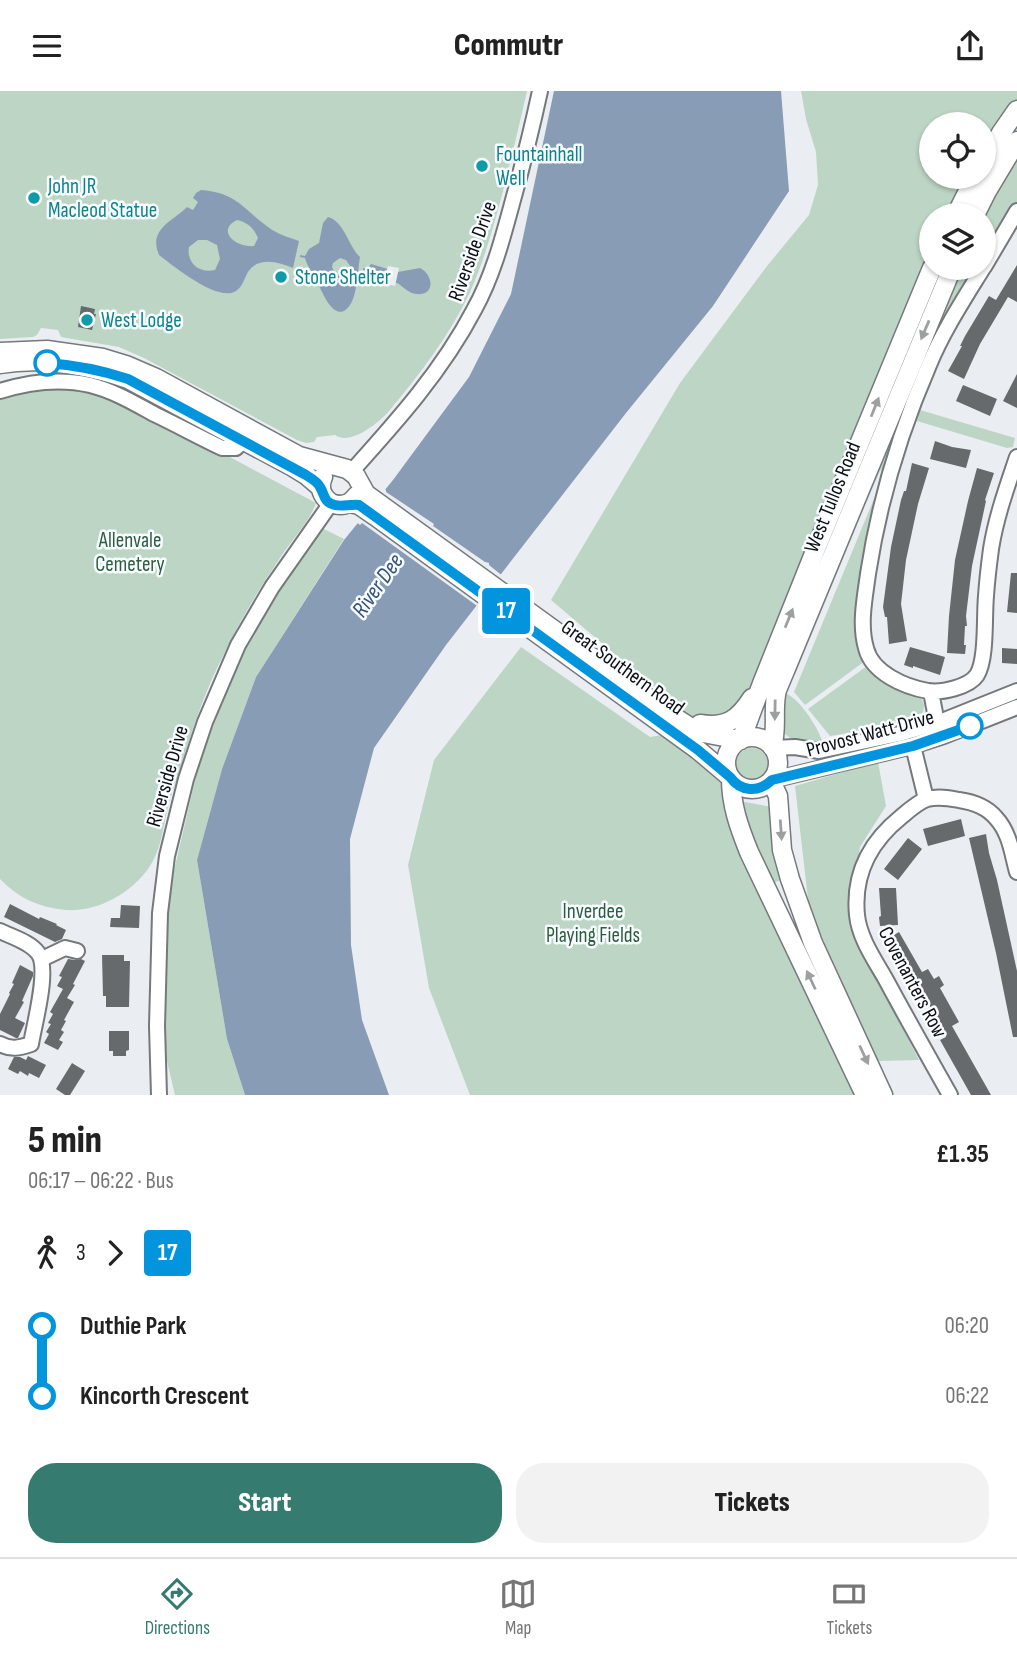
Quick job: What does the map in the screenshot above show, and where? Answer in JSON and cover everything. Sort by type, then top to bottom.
[{"type":"main road","points":[[996,142],[1017,110]]},
{"type":"main road","points":[[981,203],[1017,141]]},
{"type":"main road","name":"West Tullos Road","points":[[741,740],[927,280]]},
{"type":"main road","name":"West Tullos Road","points":[[773,748],[776,734],[774,703],[780,682],[947,280]]},
{"type":"main road","name":"Great Southern Road","points":[[0,352],[47,350],[116,361],[156,378],[299,456],[673,721],[698,750],[730,777]]},
{"type":"main road","points":[[0,365],[69,365],[108,372],[128,379],[306,475],[320,487]]},
{"type":"main road","points":[[327,472],[350,490],[322,494],[321,481],[327,472]]},
{"type":"main road","points":[[673,721],[710,726],[733,720],[744,710],[763,681]]},
{"type":"main road","name":"Great Southern Road","points":[[673,721],[703,733],[741,740]]},
{"type":"main road","points":[[730,777],[738,785],[750,789],[762,787],[771,781],[776,772],[777,755],[773,748],[758,738],[749,738],[734,744],[727,756],[734,811],[749,852],[865,1095]]},
{"type":"main road","points":[[771,781],[778,796],[782,850],[790,879],[813,943],[883,1095]]},
{"type":"street","name":"Riverside Drive","points":[[159,1095],[157,1026],[160,913],[167,856],[186,779],[205,722],[243,634],[272,587],[350,490],[448,354],[475,310],[488,282],[504,231],[540,91]]},
{"type":"street","points":[[996,246],[1017,211]]},
{"type":"street","points":[[976,280],[929,363],[892,465],[880,508],[864,600],[863,626],[866,648],[872,661],[902,683],[931,692],[961,687],[973,680],[978,672],[983,650],[992,548],[1002,503],[1014,475],[1017,457]]},
{"type":"street","points":[[0,391],[22,384],[43,382],[69,382],[91,386],[119,395],[222,448],[236,448],[243,440]]},
{"type":"street","name":"Provost Watt Drive","points":[[773,748],[819,751],[899,734],[937,723],[1017,691]]},
{"type":"street","points":[[931,692],[937,723],[913,746],[926,799],[958,799],[988,810],[996,817],[1010,841],[1017,873]]},
{"type":"street","name":"Provost Watt Drive","points":[[771,781],[913,746],[1017,707]]},
{"type":"street","name":"Covenanters Row","points":[[926,799],[888,827],[870,850],[858,884],[857,916],[872,955],[950,1095]]},
{"type":"street","points":[[0,931],[38,952],[42,959],[43,978],[31,1044],[19,1048],[8,1048],[0,1044]]},
{"type":"street","points":[[42,959],[65,948],[77,951]]},
{"type":"green space","points":[[0,91],[527,91],[484,256],[470,292],[444,339],[401,397],[371,427],[348,438],[335,435],[317,437],[314,442],[306,443],[119,347],[61,337],[58,330],[41,328],[33,337],[0,339]]},
{"type":"green space","points":[[801,91],[1017,91],[1017,110],[996,143],[996,112],[919,112],[919,189],[969,189],[962,203],[919,203],[919,280],[926,280],[740,740],[680,720],[675,700],[643,678],[551,600],[680,383],[767,266],[809,215],[818,185],[816,152]]},
{"type":"green space","points":[[1017,152],[1017,203],[996,239],[996,203],[990,203]]},
{"type":"green space","points":[[954,280],[973,280],[911,398],[905,396]]},
{"type":"green space","name":"Allenvale Cemetery","points":[[42,387],[68,387],[117,397],[316,503],[255,596],[216,671],[194,726],[153,862],[141,878],[112,900],[78,910],[56,909],[38,904],[14,892],[0,879],[0,397]]},
{"type":"green space","points":[[904,398],[911,400],[889,462],[880,471],[795,675],[791,674]]},
{"type":"green space","points":[[920,410],[1015,438],[1013,447],[1007,448],[917,421]]},
{"type":"green space","points":[[883,477],[879,495],[865,661],[805,705],[794,692]]},
{"type":"green space","points":[[320,527],[344,539],[256,677],[222,769],[197,860],[227,1039],[245,1095],[175,1095],[166,1057],[166,905],[201,755],[248,641]]},
{"type":"green space","name":"Inverdee Playing Fields","points":[[521,647],[650,737],[674,733],[730,777],[734,811],[865,1095],[470,1095],[429,988],[408,865],[434,760]]},
{"type":"green space","points":[[867,666],[883,679],[913,692],[912,695],[922,699],[923,713],[918,717],[830,736],[808,709]]},
{"type":"green space","points":[[783,692],[807,713],[823,743],[802,742],[783,732]]},
{"type":"green space","points":[[752,748],[763,753],[768,764],[763,775],[752,780],[741,775],[736,764],[741,753]]},
{"type":"green space","points":[[878,762],[886,806],[860,847],[848,912],[870,965],[919,1060],[878,1061],[809,908],[795,786]]},
{"type":"green space","points":[[740,801],[772,807],[783,879],[771,884],[744,824]]},
{"type":"water","name":"River Dee","points":[[554,91],[781,91],[789,191],[713,306],[626,413],[446,645],[374,748],[350,839],[351,945],[362,1020],[389,1095],[245,1095],[227,1039],[197,860],[222,769],[256,677],[344,540],[393,480],[469,377],[511,294]]},
{"type":"water","points":[[201,190],[223,194],[271,229],[299,241],[293,268],[275,262],[257,264],[248,272],[236,291],[228,293],[208,288],[159,255],[156,246],[159,232],[187,207],[193,210],[198,202],[193,198]],"holes":[[[237,220],[254,231],[258,238],[254,246],[240,244],[230,237],[228,229]],[[198,240],[207,240],[217,245],[220,259],[215,270],[199,269],[192,262],[189,247]]]},
{"type":"water","points":[[328,217],[334,220],[360,257],[354,295],[344,311],[338,312],[328,303],[305,258],[300,257],[305,256],[309,249],[319,243],[323,223]],"holes":[[[340,258],[346,260],[350,266],[349,272],[342,276],[335,273],[333,263]]]},
{"type":"water","points":[[371,264],[398,272],[420,268],[428,275],[430,288],[423,294],[414,294],[394,282],[369,278],[367,270],[363,268],[367,269]]},
{"type":"pier","points":[[388,266],[399,268],[395,286],[383,283]]},
{"type":"pier","points":[[382,487],[434,524],[433,526],[489,563],[504,577],[480,608],[362,523],[360,525],[355,521]]},
{"type":"building","points":[[1017,265],[1017,302],[1008,297],[980,344],[964,379],[948,371],[989,296],[996,300]]},
{"type":"building","name":"West Lodge","points":[[81,306],[95,309],[92,330],[78,327]]},
{"type":"building","points":[[1017,374],[1017,408],[1003,401]]},
{"type":"building","points":[[963,385],[997,399],[990,416],[956,401]]},
{"type":"building","points":[[935,441],[971,450],[966,468],[930,459]]},
{"type":"building","points":[[912,463],[929,468],[906,560],[901,604],[907,641],[889,644],[887,617],[883,607],[891,547]]},
{"type":"building","points":[[977,468],[994,473],[985,500],[972,566],[965,626],[965,654],[947,653],[955,560]]},
{"type":"building","points":[[1011,573],[1017,573],[1017,613],[1007,612]]},
{"type":"building","points":[[910,647],[945,657],[940,675],[904,665]]},
{"type":"building","points":[[1002,648],[1017,649],[1017,664],[1002,663]]},
{"type":"building","points":[[961,819],[965,836],[928,846],[923,829]]},
{"type":"building","points":[[986,834],[1017,971],[1017,1037],[1013,1037],[969,838]]},
{"type":"building","points":[[908,838],[922,849],[898,880],[884,869]]},
{"type":"building","points":[[879,888],[896,888],[898,925],[880,926]]},
{"type":"building","points":[[10,904],[66,930],[62,939],[55,942],[4,917]]},
{"type":"building","points":[[121,905],[140,906],[139,928],[110,927],[111,918],[120,918]]},
{"type":"building","points":[[899,932],[922,972],[928,969],[934,979],[939,976],[944,985],[940,988],[959,1022],[952,1026],[991,1095],[971,1095],[940,1040],[946,1037],[925,997],[909,971],[902,975],[884,941]]},
{"type":"building","points":[[102,955],[124,955],[124,961],[130,961],[129,1007],[106,1007],[106,996],[103,996]]},
{"type":"building","points":[[68,959],[85,961],[67,998],[74,1002],[64,1020],[66,1021],[61,1030],[64,1032],[59,1040],[63,1042],[58,1050],[44,1043],[51,1024],[48,1023],[53,1014],[50,1012],[63,989],[57,986],[62,977],[59,976]]},
{"type":"building","points":[[20,965],[33,972],[33,976],[15,1018],[25,1023],[16,1038],[0,1030],[0,1014]]},
{"type":"building","points":[[109,1031],[129,1031],[129,1050],[126,1051],[126,1056],[113,1056],[113,1051],[109,1051]]},
{"type":"building","points":[[28,1056],[46,1065],[39,1078],[8,1069],[14,1057],[26,1060]]},
{"type":"building","points":[[72,1063],[85,1071],[70,1095],[65,1095],[56,1089]]},
{"type":"bus line","name":"17","points":[[47,363],[88,368],[128,379],[306,475],[320,487],[322,494],[331,503],[340,506],[349,503],[359,505],[698,750],[744,788],[756,789],[772,780],[913,746],[970,726]]},
{"type":"place","name":"Fountainhall Well","points":[[482,166]]},
{"type":"place","name":"John JR Macleod Statue","points":[[34,198]]},
{"type":"place","name":"Stone Shelter","points":[[281,277]]},
{"type":"place","name":"West Lodge","points":[[87,320]]}]
